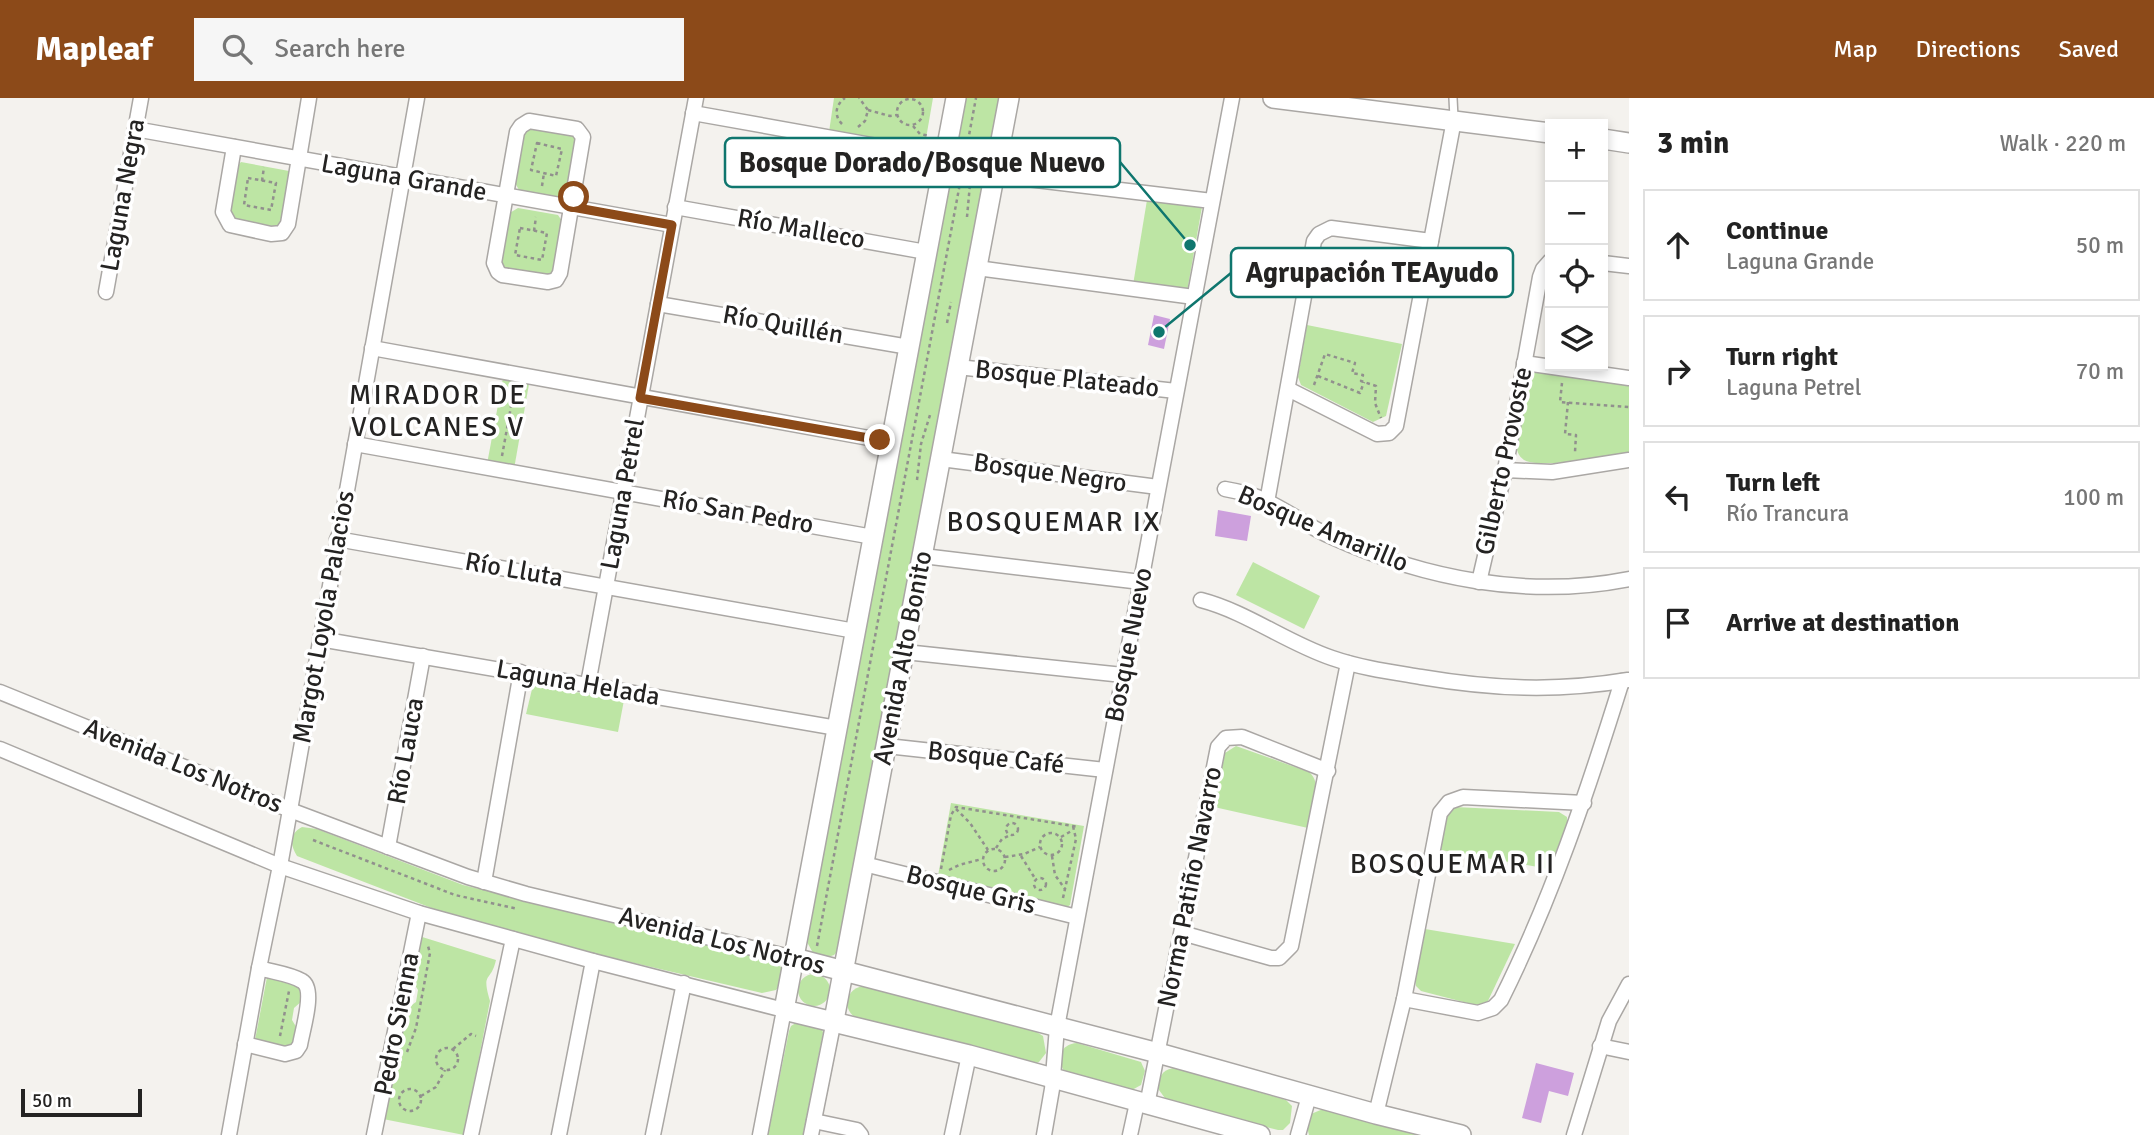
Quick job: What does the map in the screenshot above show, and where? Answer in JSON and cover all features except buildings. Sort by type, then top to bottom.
[{"type":"street","name":"Laguna Negra","points":[[106,292],[141,98]]},
{"type":"street","points":[[234,147],[223,212],[226,222],[271,234],[282,233],[288,224],[309,98]]},
{"type":"street","name":"Margot Loyola Palacios","points":[[229,1135],[280,866],[417,98]]},
{"type":"street","name":"Avenida Alto Bonito","points":[[760,1135],[956,98]]},
{"type":"street","name":"Avenida Alto Bonito","points":[[812,1128],[1009,98]]},
{"type":"street","name":"Bosque Nuevo","points":[[1044,1135],[1057,1027],[1232,98]]},
{"type":"street","points":[[1273,98],[1545,131]]},
{"type":"street","points":[[694,105],[944,158]]},
{"type":"street","name":"Laguna Petrel","points":[[588,684],[694,105]]},
{"type":"street","points":[[1287,389],[1377,435],[1389,433],[1398,421],[1454,120]]},
{"type":"street","points":[[529,121],[577,130],[583,136],[560,273],[556,279],[548,282],[502,275],[498,272],[494,263],[506,196],[517,132],[521,126],[529,121]]},
{"type":"street","name":"Laguna Grande","points":[[135,129],[672,225]]},
{"type":"street","points":[[1608,140],[1629,143]]},
{"type":"street","points":[[994,175],[1212,201]]},
{"type":"street","name":"Río Malleco","points":[[676,207],[926,252]]},
{"type":"street","points":[[1267,502],[1314,241],[1319,234],[1331,228],[1431,241]]},
{"type":"street","points":[[1608,264],[1629,266]]},
{"type":"street","name":"Gilberto Provoste","points":[[1479,582],[1505,470],[1540,277],[1545,267]]},
{"type":"street","points":[[977,268],[1194,296]]},
{"type":"street","name":"Río Quillén","points":[[658,304],[909,347]]},
{"type":"street","points":[[372,348],[891,442]]},
{"type":"street","points":[[1524,363],[1545,366]]},
{"type":"street","name":"Bosque Plateado","points":[[958,367],[1177,391]]},
{"type":"street","points":[[1580,371],[1629,377]]},
{"type":"street","name":"Río San Pedro","points":[[355,444],[873,537]]},
{"type":"street","name":"Bosque Negro","points":[[941,459],[1158,488]]},
{"type":"street","points":[[1505,470],[1574,470],[1629,460]]},
{"type":"street","name":"Bosque Amarillo","points":[[1225,489],[1267,502],[1325,534],[1371,554],[1431,573],[1479,582],[1553,587],[1629,579]]},
{"type":"street","name":"Río Lluta","points":[[337,539],[855,631]]},
{"type":"street","points":[[923,555],[1141,582]]},
{"type":"street","points":[[1201,600],[1228,609],[1301,645],[1348,663],[1449,682],[1501,688],[1556,688],[1626,681],[1584,803],[1546,900],[1498,1004],[1486,1012],[1478,1013],[1404,999]]},
{"type":"street","name":"Laguna Helada","points":[[320,639],[837,728]]},
{"type":"street","points":[[905,652],[1123,676]]},
{"type":"street","name":"Río Lauca","points":[[388,847],[423,656]]},
{"type":"street","points":[[1182,933],[1271,958],[1279,958],[1287,952],[1294,940],[1348,663]]},
{"type":"street","points":[[484,882],[521,672]]},
{"type":"street","name":"Avenida Los Notros","points":[[0,692],[290,810],[484,882],[844,970],[1461,1135]]},
{"type":"street","name":"Norma Patiño Navarro","points":[[1130,1135],[1158,1053],[1216,752],[1221,742],[1231,736],[1242,737],[1328,771]]},
{"type":"street","name":"Bosque Café","points":[[887,746],[1105,770]]},
{"type":"street","name":"Avenida Los Notros","points":[[0,749],[280,866],[419,913],[593,961],[968,1055],[1142,1104],[1215,1129],[1260,1135]]},
{"type":"street","points":[[1376,1114],[1404,999],[1437,818],[1443,807],[1463,797],[1584,803]]},
{"type":"street","name":"Bosque Gris","points":[[864,864],[1077,917]]},
{"type":"street","name":"Pedro Sienna","points":[[374,1135],[419,913]]},
{"type":"street","points":[[471,1135],[513,939]]},
{"type":"street","points":[[559,1135],[593,961]]},
{"type":"street","points":[[245,1044],[291,1054],[300,1045],[309,995],[304,982],[259,968]]},
{"type":"street","points":[[653,1135],[684,983]]},
{"type":"street","points":[[1574,1135],[1609,1021],[1629,984]]},
{"type":"street","points":[[1600,1046],[1629,1052]]},
{"type":"street","points":[[952,1135],[968,1055]]},
{"type":"street","points":[[1298,1135],[1309,1096]]},
{"type":"street","points":[[812,1128],[857,1129],[861,1135]]},
{"type":"lane","points":[[1453,98],[1454,120]]},
{"type":"path","points":[[844,126],[836,111],[845,98]]},
{"type":"path","points":[[850,128],[861,125],[868,116],[868,110],[859,98]]},
{"type":"path","points":[[817,946],[976,98]]},
{"type":"path","points":[[913,125],[921,121],[923,108],[917,101],[908,99],[898,107],[897,115],[901,122],[913,125],[920,134],[930,136]]},
{"type":"path","points":[[868,110],[897,115]]},
{"type":"path","points":[[537,143],[562,149],[556,176],[531,170],[537,143]]},
{"type":"path","points":[[248,178],[276,183],[271,210],[244,205],[248,178]]},
{"type":"path","points":[[520,228],[547,233],[542,260],[515,255],[520,228]]},
{"type":"path","points":[[1308,399],[1325,354],[1355,363],[1352,373],[1363,375],[1364,382],[1360,393],[1317,376]]},
{"type":"path","points":[[1564,371],[1560,402],[1629,407]]},
{"type":"path","points":[[500,470],[517,375]]},
{"type":"path","points":[[1364,382],[1376,386],[1376,408],[1389,433]]},
{"type":"path","points":[[1568,402],[1565,434],[1576,435],[1574,470]]},
{"type":"path","points":[[955,808],[1094,830]]},
{"type":"path","points":[[955,808],[970,823],[988,850]]},
{"type":"path","points":[[955,808],[941,870],[960,875]]},
{"type":"path","points":[[1014,824],[1016,817]]},
{"type":"path","points":[[947,872],[959,865],[982,859],[988,850],[996,848],[1002,839],[1018,832],[1018,827],[1014,824]]},
{"type":"path","points":[[1010,835],[1007,827],[1014,824]]},
{"type":"path","points":[[1060,837],[1073,828]]},
{"type":"path","points":[[1057,900],[1063,898],[1065,889],[1076,839],[1073,828]]},
{"type":"path","points":[[1048,833],[1060,837],[1062,849],[1052,856],[1044,853],[1041,847],[1041,839],[1048,833]]},
{"type":"path","points":[[1005,857],[1041,847]]},
{"type":"path","points":[[996,848],[1005,857]]},
{"type":"path","points":[[1020,855],[1036,880]]},
{"type":"path","points":[[1052,856],[1055,875],[1065,889]]},
{"type":"path","points":[[982,859],[986,868],[995,871],[1004,866],[1005,857]]},
{"type":"path","points":[[407,1052],[416,1028],[430,953],[426,943]]},
{"type":"path","points":[[277,1052],[292,978]]},
{"type":"path","points":[[453,1049],[471,1034],[491,1040]]},
{"type":"path","points":[[443,1048],[453,1049],[458,1055],[458,1063],[453,1069],[445,1070],[438,1066],[436,1056],[443,1048]]},
{"type":"path","points":[[421,1096],[436,1087],[445,1070]]},
{"type":"path","points":[[399,1087],[396,1095],[399,1096],[402,1108],[410,1111],[421,1104],[418,1091],[411,1088],[399,1096]]},
{"type":"green space","points":[[834,98],[933,98],[924,150],[829,132]]},
{"type":"green space","points":[[966,98],[999,98],[839,950],[828,957],[813,953],[807,942]]},
{"type":"green space","points":[[533,127],[576,136],[570,191],[562,198],[519,190],[514,181],[522,133]]},
{"type":"green space","points":[[241,162],[289,171],[292,175],[283,224],[276,229],[229,218],[235,168]]},
{"type":"green space","points":[[1147,200],[1202,207],[1187,292],[1133,285]]},
{"type":"green space","points":[[518,208],[558,215],[564,224],[553,276],[507,271],[500,266],[508,214]]},
{"type":"green space","points":[[1307,325],[1402,344],[1386,416],[1373,422],[1301,385],[1298,377]]},
{"type":"green space","points":[[1536,371],[1629,383],[1629,452],[1561,463],[1535,463],[1521,457],[1517,451],[1517,443],[1529,375]]},
{"type":"green space","points":[[503,378],[529,384],[514,469],[487,464]]},
{"type":"green space","points":[[1253,562],[1320,596],[1304,629],[1236,595]]},
{"type":"green space","points":[[533,685],[624,700],[618,732],[526,714]]},
{"type":"green space","points":[[1236,746],[1309,772],[1316,784],[1316,791],[1308,828],[1214,807],[1225,753]]},
{"type":"green space","points":[[951,803],[1084,826],[1070,905],[1063,910],[938,876]]},
{"type":"green space","points":[[1455,807],[1559,812],[1567,817],[1567,824],[1549,869],[1441,850],[1446,817]]},
{"type":"green space","points":[[302,827],[317,829],[463,885],[766,959],[781,967],[781,982],[776,990],[762,993],[566,947],[447,914],[297,856],[292,840]]},
{"type":"green space","points":[[1425,929],[1515,944],[1487,1003],[1475,1005],[1421,991],[1416,986],[1415,978]]},
{"type":"green space","points":[[419,936],[496,960],[487,981],[490,1001],[464,1135],[383,1119],[405,1010],[416,1002],[418,990],[411,979]]},
{"type":"green space","points":[[814,974],[825,979],[830,990],[825,1001],[814,1006],[803,1001],[798,990],[803,979]]},
{"type":"green space","points":[[267,977],[299,987],[303,1000],[294,1008],[292,1020],[298,1030],[295,1043],[285,1050],[255,1040]]},
{"type":"green space","points":[[863,986],[1035,1031],[1043,1036],[1046,1053],[1034,1064],[856,1018],[848,1009],[848,999],[853,991]]},
{"type":"green space","points":[[799,1021],[822,1028],[823,1033],[803,1135],[768,1135],[789,1031],[791,1026]]},
{"type":"green space","points":[[1077,1043],[1141,1062],[1145,1071],[1141,1085],[1132,1090],[1064,1071],[1060,1061],[1062,1052],[1067,1046]]},
{"type":"green space","points":[[1177,1068],[1286,1100],[1292,1106],[1290,1123],[1283,1130],[1278,1130],[1167,1101],[1159,1090],[1159,1081],[1165,1071]]},
{"type":"green space","points":[[1323,1109],[1421,1135],[1309,1135],[1307,1127],[1311,1114]]},
{"type":"place","name":"Bosque Dorado/Bosque Nuevo","points":[[1190,245]]},
{"type":"place","name":"Agrupación TEAyudo","points":[[1159,332]]},
{"type":"district","name":"MIRADOR DE VOLCANES V","points":[[438,411]]},
{"type":"district","name":"BOSQUEMAR IX","points":[[1054,522]]},
{"type":"district","name":"BOSQUEMAR II","points":[[1453,864]]},
{"type":"route","points":[[574,197],[572,207],[672,225],[640,398],[880,440]]}]
